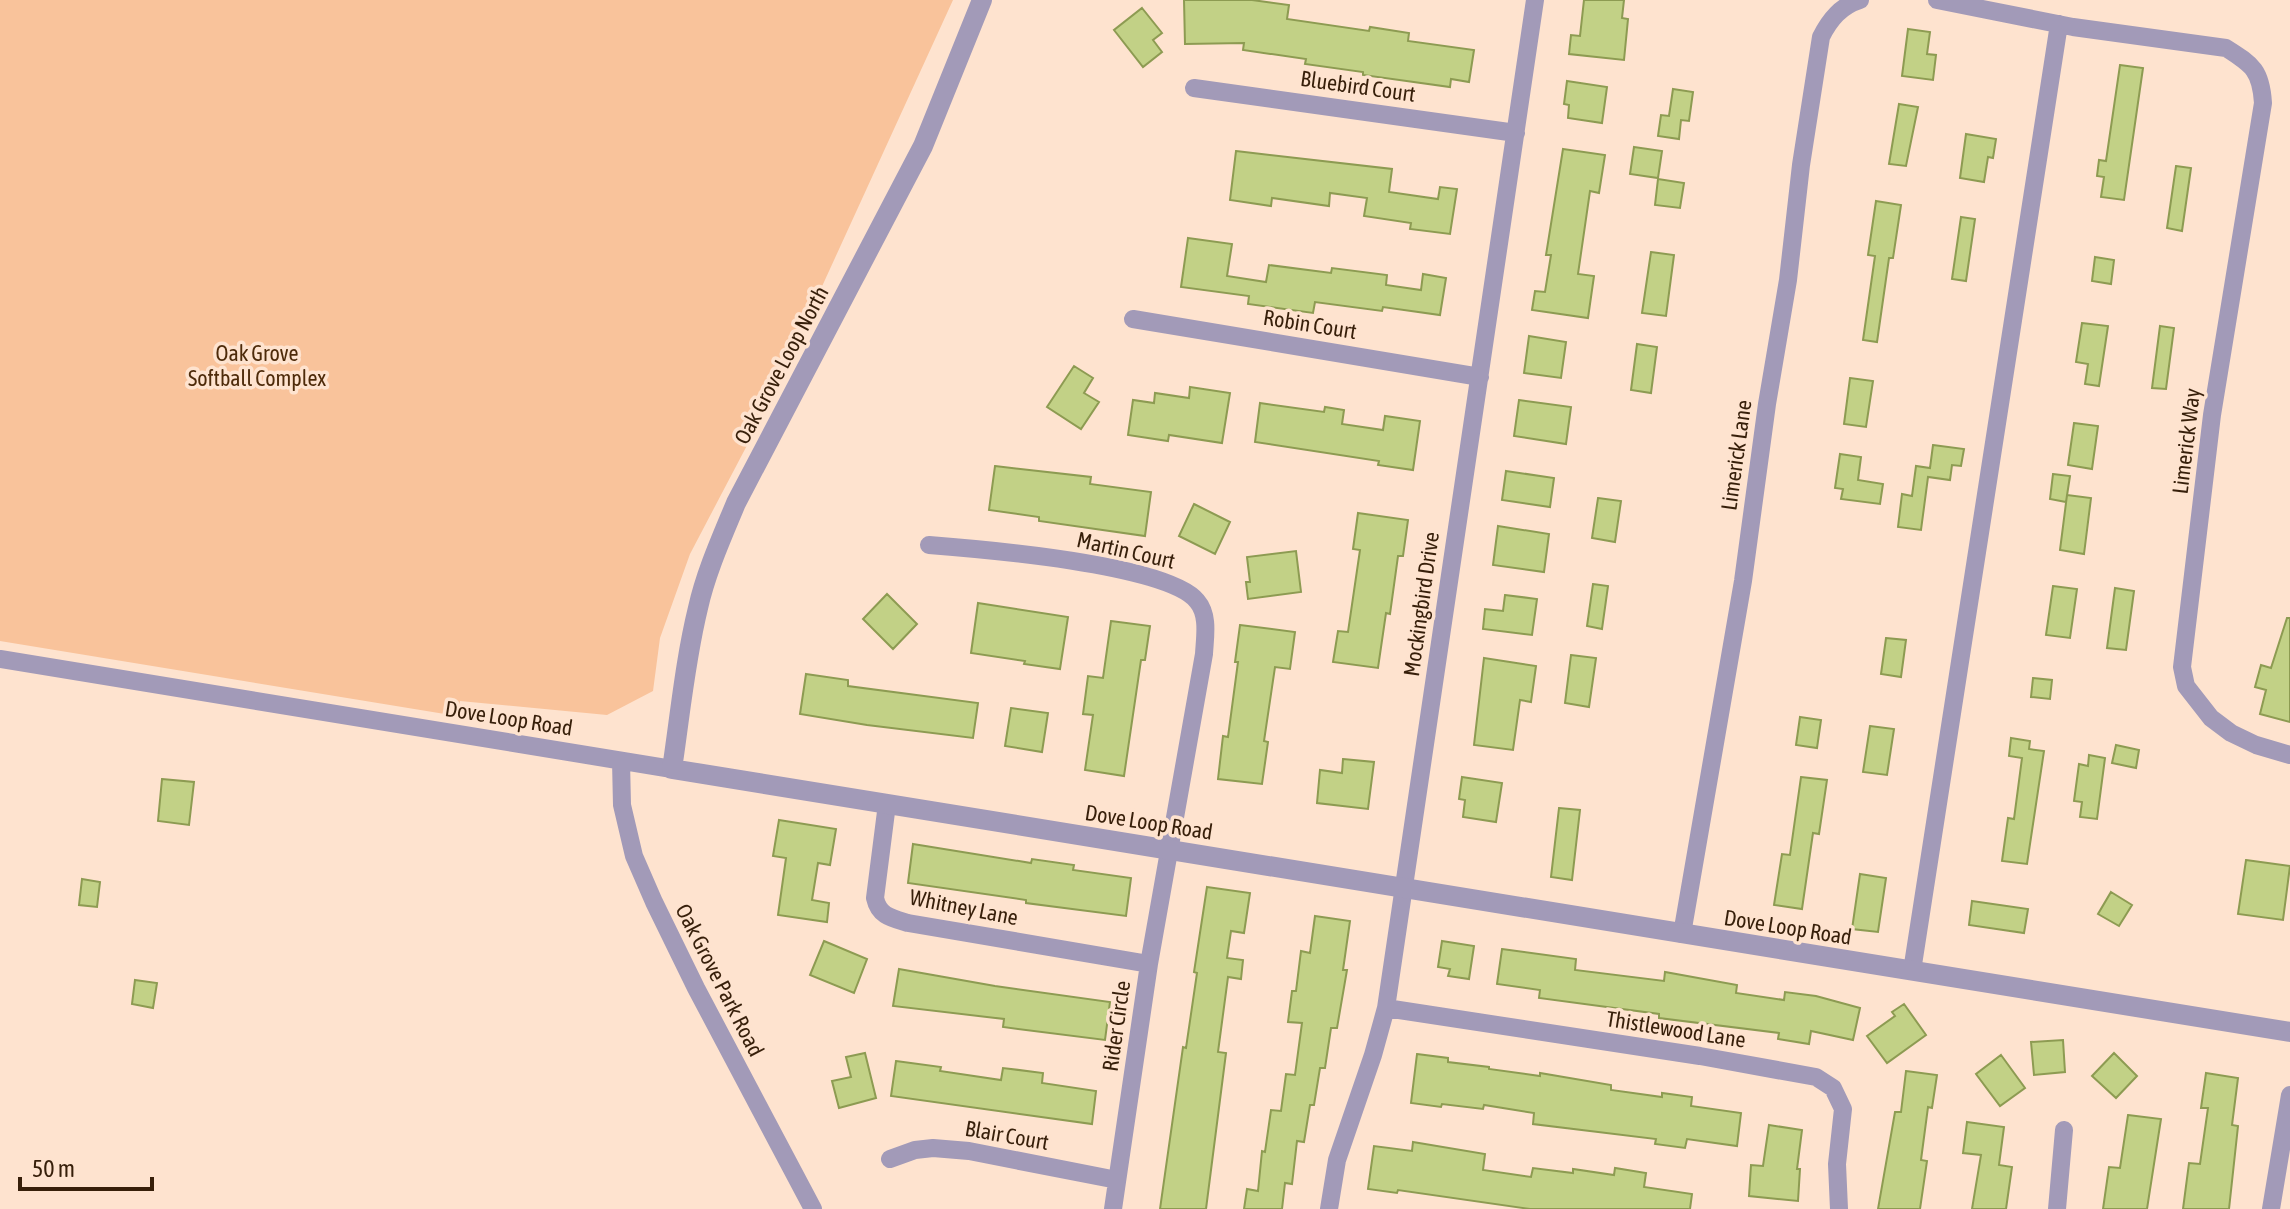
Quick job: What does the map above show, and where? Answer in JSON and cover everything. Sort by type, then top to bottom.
[{"type":"street","name":"Oak Grove Loop North","points":[[672,769],[695,620],[714,557],[736,503],[923,146],[982,0]]},
{"type":"street","name":"Mockingbird Drive","points":[[1329,1209],[1337,1160],[1386,1008],[1535,0]]},
{"type":"street","name":"Limerick Lane","points":[[1682,934],[1743,581],[1821,37],[1838,11],[1860,0]]},
{"type":"street","points":[[1912,971],[2059,24],[1937,0]]},
{"type":"street","name":"Limerick Way","points":[[2059,24],[2226,48],[2259,75],[2263,103],[2212,415],[2182,667],[2186,686],[2211,718],[2243,739],[2290,755]]},
{"type":"street","name":"Bluebird Court","points":[[1194,88],[1516,133]]},
{"type":"street","name":"Robin Court","points":[[1133,319],[1480,377]]},
{"type":"street","name":"Martin Court","points":[[929,545],[1009,551],[1138,573],[1180,588],[1195,597],[1203,608],[1204,654],[1171,850]]},
{"type":"street","name":"Dove Loop Road","points":[[0,659],[2290,1032]]},
{"type":"street","name":"Oak Grove Park Road","points":[[621,761],[622,805],[634,856],[696,988],[813,1209]]},
{"type":"street","name":"Whitney Lane","points":[[887,804],[875,898],[877,909],[884,915],[908,923],[1149,964]]},
{"type":"street","name":"Rider Circle","points":[[1113,1209],[1149,964],[1171,850]]},
{"type":"street","name":"Thistlewood Lane","points":[[1386,1008],[1816,1077],[1833,1088],[1843,1109],[1837,1164],[1839,1209]]},
{"type":"street","points":[[2271,1209],[2290,1095]]},
{"type":"street","points":[[2057,1209],[2064,1130]]},
{"type":"street","name":"Blair Court","points":[[890,1159],[915,1150],[933,1148],[969,1151],[1117,1180]]},
{"type":"green space","name":"Oak Grove Softball Complex","points":[[0,0],[953,0],[765,411],[690,554],[660,638],[653,691],[607,715],[460,701],[457,716],[0,641]]},
{"type":"building","points":[[1184,0],[1252,0],[1289,5],[1287,19],[1369,31],[1370,27],[1409,33],[1408,41],[1474,50],[1469,82],[1451,79],[1450,87],[1363,75],[1363,72],[1305,64],[1306,59],[1243,50],[1244,43],[1185,44]]},
{"type":"building","points":[[1584,0],[1624,0],[1622,18],[1628,19],[1624,60],[1569,54],[1571,35],[1580,36]]},
{"type":"building","points":[[1142,8],[1162,33],[1153,40],[1162,52],[1143,67],[1114,30]]},
{"type":"building","points":[[1908,29],[1930,32],[1927,54],[1936,55],[1933,80],[1902,76]]},
{"type":"building","points":[[2120,65],[2143,68],[2124,200],[2101,197],[2104,177],[2097,176],[2099,160],[2106,161]]},
{"type":"building","points":[[1567,81],[1607,87],[1602,123],[1568,118],[1569,105],[1564,104]]},
{"type":"building","points":[[1673,89],[1693,92],[1689,121],[1681,120],[1679,139],[1658,136],[1661,115],[1669,116]]},
{"type":"building","points":[[1899,104],[1918,107],[1906,166],[1889,164]]},
{"type":"building","points":[[1966,134],[1996,139],[1993,158],[1988,157],[1984,182],[1960,178]]},
{"type":"building","points":[[1634,147],[1662,151],[1658,178],[1630,174]]},
{"type":"building","points":[[1563,149],[1605,155],[1599,193],[1590,191],[1578,274],[1594,276],[1588,318],[1532,310],[1535,291],[1545,292],[1551,255],[1546,255]]},
{"type":"building","points":[[1236,151],[1392,169],[1389,192],[1438,199],[1440,187],[1457,189],[1450,234],[1410,229],[1411,223],[1364,216],[1367,198],[1330,193],[1329,206],[1272,198],[1271,206],[1230,200]]},
{"type":"building","points":[[2176,166],[2191,168],[2182,231],[2167,228]]},
{"type":"building","points":[[1658,179],[1684,183],[1680,208],[1655,205]]},
{"type":"building","points":[[1876,201],[1901,205],[1893,258],[1889,258],[1877,342],[1863,340],[1875,256],[1868,255]]},
{"type":"building","points":[[1961,217],[1975,219],[1966,281],[1952,279]]},
{"type":"building","points":[[1188,238],[1232,244],[1227,276],[1266,282],[1269,265],[1331,273],[1332,268],[1387,275],[1386,285],[1421,290],[1423,274],[1446,278],[1440,315],[1315,302],[1313,313],[1248,304],[1249,296],[1181,287]]},
{"type":"building","points":[[1651,252],[1674,255],[1666,316],[1642,313]]},
{"type":"building","points":[[2095,257],[2114,260],[2111,284],[2092,281]]},
{"type":"building","points":[[2082,323],[2108,326],[2099,386],[2085,384],[2088,364],[2076,362]]},
{"type":"building","points":[[2160,326],[2174,328],[2166,389],[2152,388]]},
{"type":"building","points":[[1529,336],[1566,342],[1561,378],[1524,373]]},
{"type":"building","points":[[1637,344],[1657,347],[1651,393],[1631,390]]},
{"type":"building","points":[[1074,366],[1093,378],[1084,393],[1099,402],[1081,429],[1047,407]]},
{"type":"building","points":[[1850,378],[1873,381],[1866,427],[1844,424]]},
{"type":"building","points":[[1190,387],[1230,393],[1222,443],[1169,435],[1168,441],[1128,435],[1133,400],[1154,403],[1155,393],[1189,398]]},
{"type":"building","points":[[1519,400],[1571,407],[1566,444],[1514,436]]},
{"type":"building","points":[[1260,403],[1324,412],[1325,407],[1344,410],[1342,424],[1383,430],[1385,416],[1420,421],[1413,470],[1378,465],[1379,461],[1255,442]]},
{"type":"building","points":[[2074,423],[2098,426],[2092,469],[2068,465]]},
{"type":"building","points":[[1933,445],[1964,449],[1961,466],[1952,465],[1950,480],[1928,477],[1921,530],[1898,527],[1902,494],[1912,496],[1916,466],[1930,468]]},
{"type":"building","points":[[1840,454],[1861,457],[1858,480],[1883,484],[1880,504],[1841,499],[1843,489],[1835,488]]},
{"type":"building","points":[[995,466],[1091,477],[1090,484],[1151,492],[1145,536],[1039,521],[1039,517],[989,510]]},
{"type":"building","points":[[1506,471],[1554,478],[1550,507],[1502,500]]},
{"type":"building","points":[[2053,474],[2070,476],[2066,502],[2050,499]]},
{"type":"building","points":[[2067,495],[2091,498],[2084,554],[2060,550]]},
{"type":"building","points":[[1598,498],[1621,501],[1615,542],[1592,538]]},
{"type":"building","points":[[1194,504],[1230,522],[1215,554],[1179,536]]},
{"type":"building","points":[[1358,513],[1408,520],[1403,556],[1398,556],[1390,614],[1386,613],[1378,668],[1333,662],[1338,631],[1348,632],[1360,550],[1353,549]]},
{"type":"building","points":[[1498,526],[1549,534],[1544,572],[1493,565]]},
{"type":"building","points":[[1296,551],[1301,592],[1248,599],[1246,582],[1250,582],[1247,557]]},
{"type":"building","points":[[1593,584],[1608,586],[1602,629],[1587,626]]},
{"type":"building","points":[[2053,586],[2077,589],[2070,638],[2046,635]]},
{"type":"building","points":[[2115,588],[2134,591],[2126,650],[2107,648]]},
{"type":"building","points":[[887,594],[917,624],[893,649],[863,619]]},
{"type":"building","points":[[1505,595],[1537,599],[1532,635],[1483,629],[1485,609],[1503,611]]},
{"type":"building","points":[[978,603],[1068,617],[1060,669],[971,653]]},
{"type":"building","points":[[2287,618],[2290,618],[2290,722],[2260,714],[2266,690],[2255,687],[2261,665],[2271,668]]},
{"type":"building","points":[[1111,621],[1150,626],[1145,660],[1141,660],[1124,776],[1085,770],[1093,715],[1083,714],[1088,676],[1103,678]]},
{"type":"building","points":[[1240,625],[1295,632],[1290,669],[1275,667],[1264,741],[1268,742],[1262,784],[1218,779],[1223,736],[1228,737]]},
{"type":"building","points":[[1886,638],[1906,640],[1901,677],[1881,674]]},
{"type":"building","points":[[1571,655],[1596,658],[1589,707],[1565,703]]},
{"type":"building","points":[[1484,658],[1536,666],[1531,702],[1520,700],[1513,750],[1474,745]]},
{"type":"building","points":[[806,674],[848,680],[848,686],[978,703],[973,738],[800,714]]},
{"type":"building","points":[[2033,678],[2052,680],[2050,699],[2031,697]]},
{"type":"building","points":[[1011,708],[1048,713],[1042,752],[1005,746]]},
{"type":"building","points":[[1800,717],[1821,720],[1817,748],[1796,745]]},
{"type":"building","points":[[1870,726],[1894,729],[1887,775],[1863,772]]},
{"type":"building","points":[[2011,738],[2030,741],[2029,749],[2044,751],[2027,864],[2002,861],[2008,818],[2014,819],[2022,758],[2009,756]]},
{"type":"building","points":[[2116,745],[2139,750],[2136,768],[2112,763]]},
{"type":"building","points":[[2089,755],[2105,758],[2097,819],[2080,817],[2082,802],[2074,801],[2079,764],[2088,766]]},
{"type":"building","points":[[1343,759],[1374,762],[1368,809],[1317,803],[1320,770],[1342,773]]},
{"type":"building","points":[[1462,777],[1502,783],[1496,822],[1463,817],[1465,800],[1459,799]]},
{"type":"building","points":[[1801,777],[1827,780],[1819,834],[1813,833],[1802,909],[1774,905],[1782,854],[1790,855]]},
{"type":"building","points":[[162,779],[194,782],[189,825],[158,821]]},
{"type":"building","points":[[1559,808],[1580,810],[1572,880],[1551,877]]},
{"type":"building","points":[[779,820],[836,829],[830,865],[818,863],[812,900],[829,903],[827,922],[778,915],[786,858],[773,856]]},
{"type":"building","points":[[913,844],[1031,863],[1032,859],[1074,865],[1073,870],[1131,878],[1126,916],[908,883]]},
{"type":"building","points":[[2246,860],[2290,866],[2283,920],[2238,914]]},
{"type":"building","points":[[1860,874],[1886,878],[1878,932],[1852,929]]},
{"type":"building","points":[[82,879],[100,882],[97,907],[79,905]]},
{"type":"building","points":[[1207,887],[1250,893],[1244,933],[1231,931],[1227,958],[1243,960],[1241,979],[1228,977],[1218,1052],[1226,1053],[1206,1209],[1160,1209],[1197,973],[1194,972]]},
{"type":"building","points":[[2111,892],[2132,905],[2119,926],[2098,914]]},
{"type":"building","points":[[1972,901],[2028,909],[2024,933],[1969,925]]},
{"type":"building","points":[[1315,916],[1350,921],[1343,970],[1347,970],[1337,1028],[1331,1028],[1325,1068],[1320,1068],[1304,1142],[1297,1141],[1292,1184],[1285,1183],[1282,1209],[1244,1209],[1247,1189],[1258,1191],[1271,1110],[1281,1111],[1286,1074],[1295,1075],[1302,1023],[1288,1022],[1301,951],[1310,953]]},
{"type":"building","points":[[824,941],[867,959],[854,993],[810,975]]},
{"type":"building","points":[[1442,941],[1474,946],[1469,979],[1448,976],[1450,969],[1438,967]]},
{"type":"building","points":[[1502,949],[1576,959],[1575,970],[1664,981],[1665,972],[1737,985],[1736,993],[1784,1000],[1785,992],[1816,996],[1860,1008],[1853,1040],[1811,1031],[1809,1044],[1778,1039],[1779,1033],[1659,1018],[1659,1014],[1539,998],[1540,990],[1497,984]]},
{"type":"building","points":[[899,969],[1110,1002],[1105,1040],[1003,1027],[1004,1019],[893,1006]]},
{"type":"building","points":[[135,980],[157,983],[153,1008],[132,1004]]},
{"type":"building","points":[[1904,1004],[1926,1035],[1887,1063],[1867,1036],[1895,1016],[1892,1012]]},
{"type":"building","points":[[2063,1040],[2065,1072],[2034,1075],[2031,1042]]},
{"type":"building","points":[[865,1053],[876,1098],[839,1108],[832,1081],[851,1077],[846,1057]]},
{"type":"building","points":[[2114,1053],[2137,1076],[2116,1098],[2092,1076]]},
{"type":"building","points":[[1417,1054],[1448,1058],[1448,1062],[1489,1069],[1540,1076],[1540,1073],[1611,1085],[1611,1090],[1662,1097],[1662,1093],[1692,1097],[1691,1106],[1741,1113],[1737,1146],[1687,1139],[1685,1148],[1655,1144],[1656,1139],[1533,1124],[1534,1113],[1484,1105],[1483,1109],[1411,1103]]},
{"type":"building","points":[[2001,1055],[2025,1088],[2000,1106],[1976,1074]]},
{"type":"building","points":[[896,1061],[1001,1080],[1003,1068],[1043,1073],[1042,1083],[1096,1091],[1092,1124],[891,1096]]},
{"type":"building","points":[[1906,1071],[1937,1075],[1932,1108],[1928,1107],[1921,1160],[1927,1161],[1920,1209],[1878,1209],[1895,1112],[1901,1112]]},
{"type":"building","points":[[2206,1073],[2238,1078],[2232,1125],[2238,1126],[2229,1209],[2183,1209],[2189,1163],[2200,1164],[2208,1108],[2201,1108]]},
{"type":"building","points":[[2128,1115],[2161,1119],[2147,1209],[2103,1209],[2109,1167],[2120,1168]]},
{"type":"building","points":[[1967,1122],[2004,1127],[1999,1165],[2012,1167],[2006,1209],[1972,1209],[1981,1155],[1963,1153]]},
{"type":"building","points":[[1769,1125],[1802,1130],[1797,1169],[1800,1169],[1798,1201],[1749,1196],[1751,1165],[1763,1166]]},
{"type":"building","points":[[1413,1142],[1485,1154],[1483,1170],[1531,1177],[1533,1168],[1573,1173],[1573,1169],[1614,1175],[1615,1168],[1646,1173],[1644,1187],[1692,1194],[1690,1209],[1530,1209],[1398,1190],[1397,1193],[1368,1189],[1374,1146],[1412,1151]]}]
